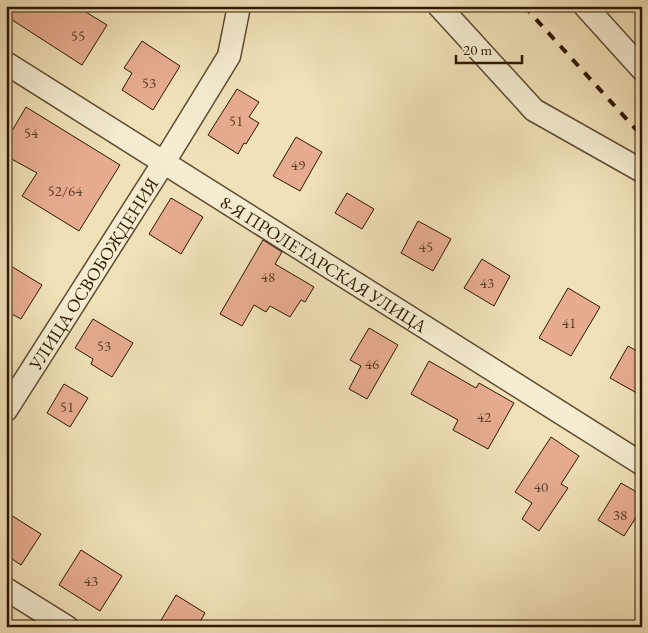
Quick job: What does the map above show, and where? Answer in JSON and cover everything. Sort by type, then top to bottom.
[{"type":"street","points":[[439,6],[534,110],[642,171]]},
{"type":"street","points":[[585,6],[642,69]]},
{"type":"street","name":"УЛИЦА ОСВОБОЖДЕНИЯ","points":[[6,410],[164,162],[229,56],[239,7]]},
{"type":"street","name":"8-Я ПРОЛЕТАРСКАЯ УЛИЦА","points":[[6,63],[642,464]]},
{"type":"street","points":[[6,589],[67,627]]},
{"type":"building","points":[[6,6],[76,6],[107,25],[82,65],[6,16]]},
{"type":"building","points":[[142,41],[180,66],[153,110],[122,90],[132,73],[124,68]]},
{"type":"building","points":[[237,89],[259,102],[249,117],[259,123],[238,154],[208,135]]},
{"type":"building","points":[[26,107],[120,165],[79,231],[22,196],[37,173],[6,156],[6,141]]},
{"type":"building","points":[[296,137],[322,152],[300,191],[273,176]]},
{"type":"building","points":[[347,193],[374,209],[362,229],[335,213]]},
{"type":"building","points":[[171,198],[203,217],[181,254],[149,234]]},
{"type":"building","points":[[418,221],[451,239],[433,271],[401,253]]},
{"type":"building","points":[[263,240],[282,252],[275,264],[314,287],[305,302],[301,300],[290,317],[270,306],[266,312],[254,305],[242,326],[220,314]]},
{"type":"building","points":[[482,259],[510,276],[494,306],[464,288]]},
{"type":"building","points":[[6,263],[42,285],[21,319],[6,311]]},
{"type":"building","points":[[568,288],[600,307],[571,356],[539,338]]},
{"type":"building","points":[[93,319],[133,343],[112,377],[91,364],[93,359],[75,348]]},
{"type":"building","points":[[369,328],[398,345],[367,399],[349,389],[361,366],[350,360]]},
{"type":"building","points":[[628,346],[642,354],[642,396],[610,378]]},
{"type":"building","points":[[429,361],[476,388],[479,383],[514,403],[488,449],[453,430],[458,420],[411,394]]},
{"type":"building","points":[[64,384],[88,398],[70,427],[47,413]]},
{"type":"building","points":[[551,437],[579,456],[561,484],[568,488],[539,531],[522,519],[532,503],[515,492]]},
{"type":"building","points":[[621,483],[642,495],[642,508],[624,536],[598,520]]},
{"type":"building","points":[[6,512],[41,534],[21,565],[6,555]]},
{"type":"building","points":[[81,550],[122,576],[100,611],[59,585]]},
{"type":"building","points":[[176,595],[205,613],[197,627],[157,627]]},
{"type":"railway","points":[[524,6],[642,136]]}]
